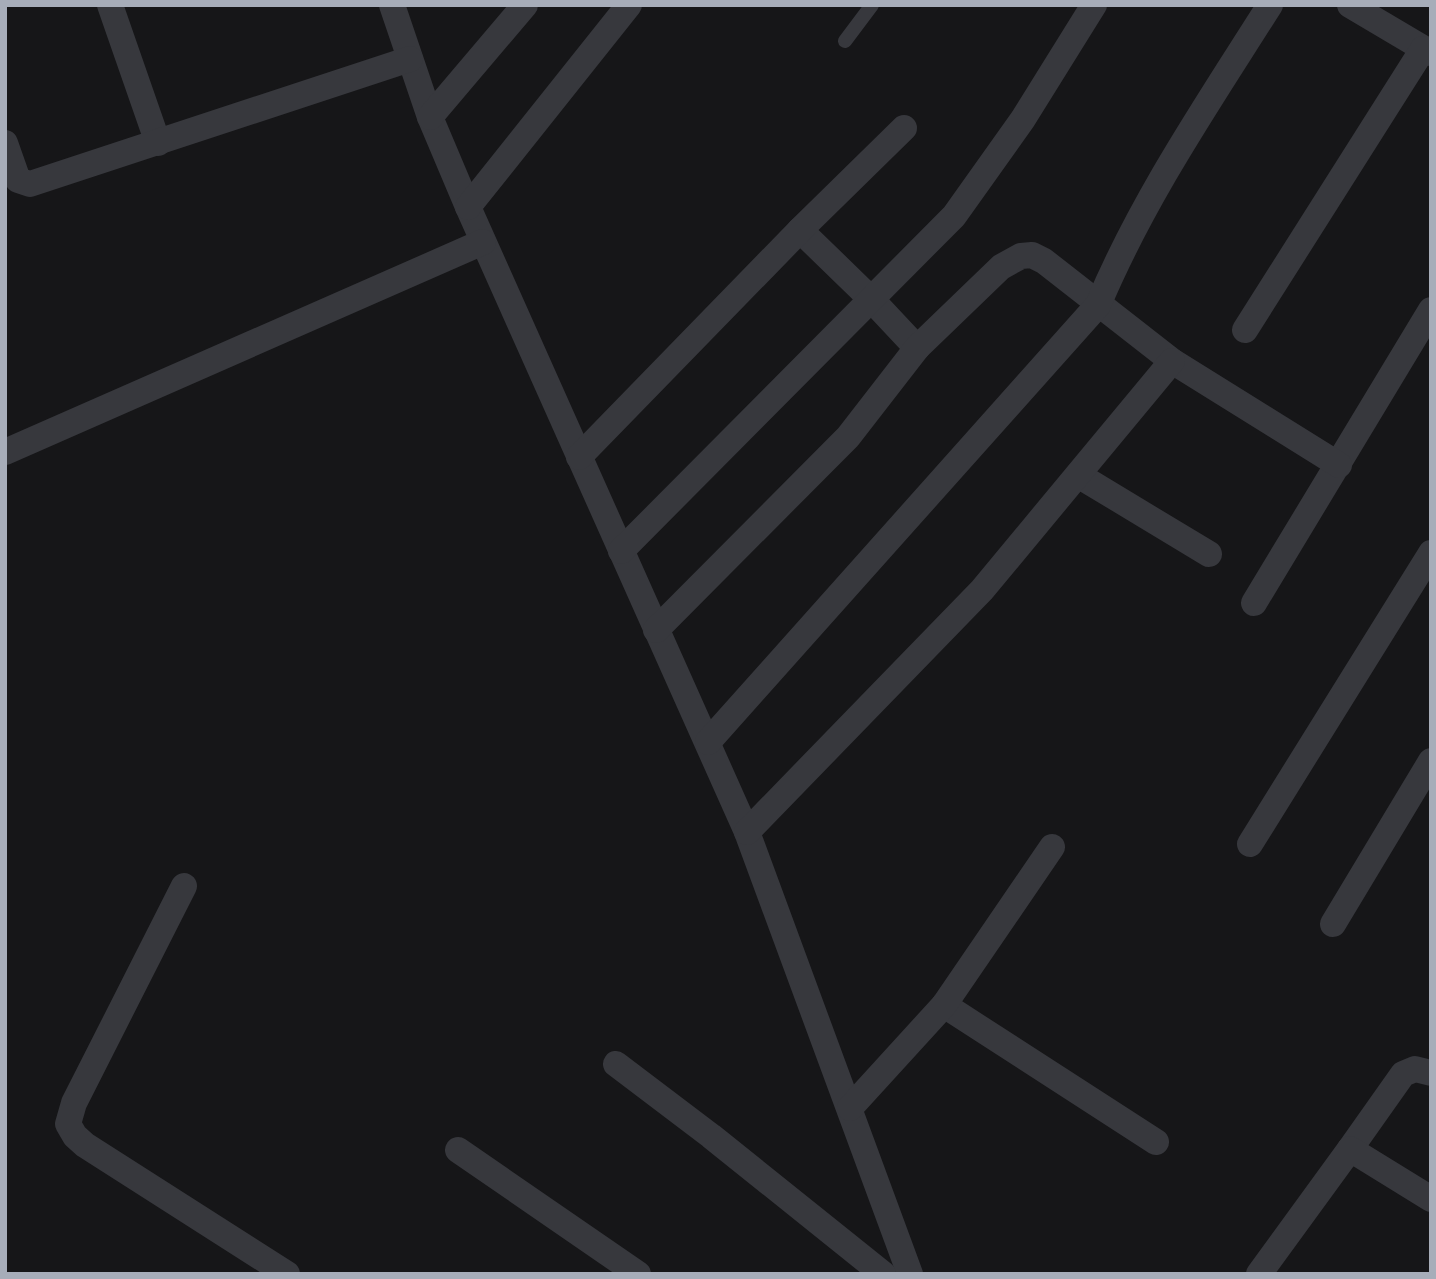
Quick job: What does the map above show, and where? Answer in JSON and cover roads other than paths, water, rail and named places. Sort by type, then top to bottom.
[{"type":"street","points":[[110,5],[158,143]]},
{"type":"street","points":[[392,5],[430,117],[483,242],[747,832],[910,1274]]},
{"type":"street","points":[[430,117],[524,5]]},
{"type":"street","points":[[468,207],[629,5]]},
{"type":"street","points":[[621,551],[954,216],[1023,120],[1094,5]]},
{"type":"street","points":[[708,742],[1098,305],[1120,253],[1158,181],[1270,5]]},
{"type":"street","points":[[1245,330],[1427,51],[1350,5]]},
{"type":"street","points":[[5,143],[18,180],[30,184],[410,59]]},
{"type":"street","points":[[579,457],[800,230],[904,128]]},
{"type":"street","points":[[800,230],[917,348]]},
{"type":"street","points":[[5,452],[483,242]]},
{"type":"street","points":[[656,630],[848,438],[917,348],[1001,267],[1021,256],[1032,255],[1044,261],[1172,361],[1339,465]]},
{"type":"street","points":[[1254,603],[1431,310]]},
{"type":"street","points":[[747,832],[982,590],[1172,361]]},
{"type":"street","points":[[1078,475],[1209,554]]},
{"type":"street","points":[[1250,844],[1431,553]]},
{"type":"street","points":[[1333,924],[1431,761]]},
{"type":"street","points":[[850,1108],[944,1005],[1052,847]]},
{"type":"street","points":[[184,886],[74,1103],[68,1124],[75,1136],[85,1145],[287,1274]]},
{"type":"street","points":[[944,1005],[1156,1142]]},
{"type":"street","points":[[616,1064],[711,1136],[868,1270]]},
{"type":"street","points":[[1259,1274],[1403,1074],[1415,1069],[1431,1073]]},
{"type":"street","points":[[1350,1149],[1431,1199]]},
{"type":"street","points":[[458,1150],[638,1274]]},
{"type":"lane","points":[[845,41],[872,5]]}]
